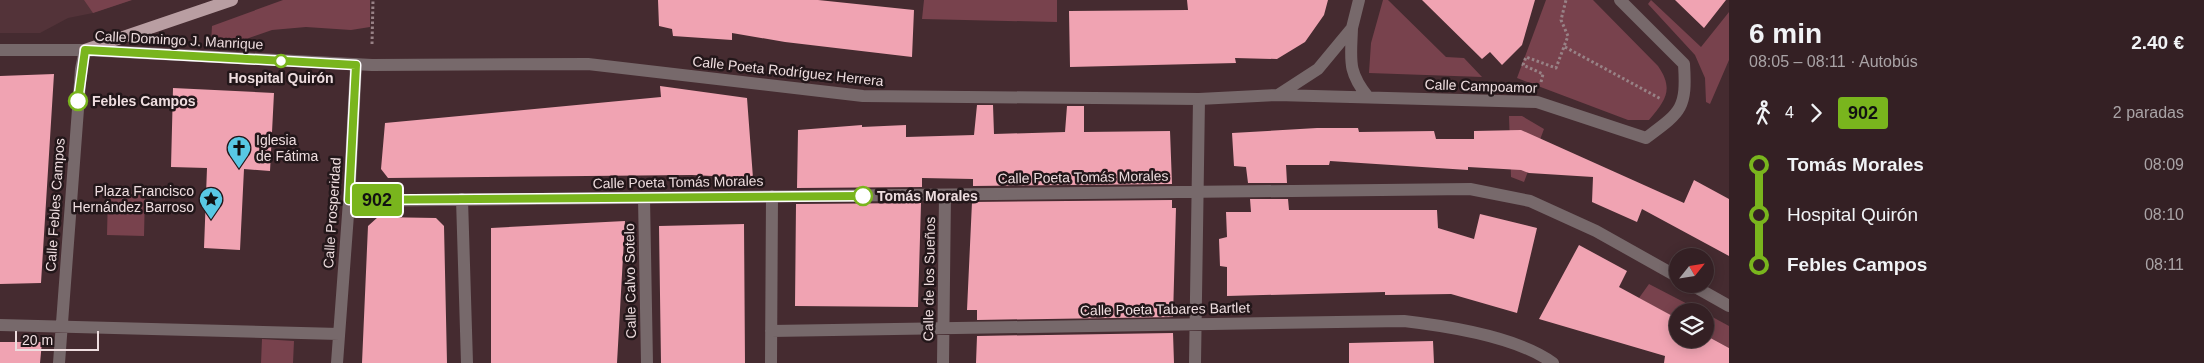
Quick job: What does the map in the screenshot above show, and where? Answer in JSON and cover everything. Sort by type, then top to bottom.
[{"type":"main road","points":[[85,50],[232,0]]},
{"type":"street","points":[[1359,0],[1352,28],[1350,68],[1358,85],[1368,97]]},
{"type":"street","name":"Calle Campoamor","points":[[1277,95],[1537,102],[1646,138],[1674,118],[1686,93],[1684,64],[1620,0]]},
{"type":"street","points":[[1277,95],[1318,69],[1352,28]]},
{"type":"street","name":"Calle Domingo J. Manrique","points":[[0,50],[85,50],[356,65]]},
{"type":"street","name":"Calle Febles Campos","points":[[59,363],[81,69],[85,50]]},
{"type":"street","name":"Calle Poeta Rodríguez Herrera","points":[[356,65],[588,64],[863,96],[1199,99],[1277,95]]},
{"type":"street","name":"Calle Prosperidad","points":[[337,363],[349,200],[356,65]]},
{"type":"street","points":[[1195,363],[1199,99]]},
{"type":"street","name":"Calle Poeta Tomás Morales","points":[[349,200],[945,195],[1198,190],[1470,189],[1530,201],[1596,231],[1669,272]]},
{"type":"street","name":"Calle de los Sueños","points":[[943,363],[945,195]]},
{"type":"street","points":[[770,363],[772,196]]},
{"type":"street","name":"Calle Calvo Sotelo","points":[[644,198],[647,363]]},
{"type":"street","points":[[462,199],[467,363]]},
{"type":"street","points":[[1706,293],[1729,306]]},
{"type":"street","name":"Calle Poeta Tabares Bartlet","points":[[771,331],[943,327],[1404,322],[1454,327],[1539,352],[1553,363]]},
{"type":"street","points":[[0,324],[339,334]]},
{"type":"path","points":[[372,65],[373,0]]},
{"type":"path","points":[[1537,102],[1543,74],[1523,65],[1526,57],[1556,68],[1568,36],[1561,20],[1566,0]]},
{"type":"path","points":[[1564,47],[1679,108]]},
{"type":"shaded area","points":[[0,0],[132,0],[93,13],[68,18],[40,33],[0,33]]},
{"type":"shaded area","points":[[84,0],[132,0],[93,13]]},
{"type":"shaded area","points":[[283,0],[370,0],[370,27],[351,30],[306,27],[272,30],[235,43],[211,44],[212,26]]},
{"type":"shaded area","points":[[924,0],[1057,0],[1057,22],[922,19]]},
{"type":"shaded area","points":[[1383,0],[1388,0],[1446,57],[1464,58],[1482,77],[1369,73],[1371,43]]},
{"type":"shaded area","points":[[1546,0],[1593,0],[1658,66],[1666,81],[1666,94],[1664,100],[1649,120],[1628,120],[1517,78]]},
{"type":"shaded area","points":[[1651,0],[1701,47],[1729,12],[1729,60],[1710,104],[1706,102],[1705,78],[1695,55],[1648,4]]},
{"type":"shaded area","points":[[1509,116],[1522,116],[1544,129],[1524,182],[1511,177]]},
{"type":"shaded area","points":[[108,192],[145,193],[144,236],[107,235]]},
{"type":"shaded area","points":[[1649,284],[1686,303],[1669,303],[1669,315],[1639,298]]},
{"type":"shaded area","points":[[1714,318],[1729,326],[1729,348],[1714,340]]},
{"type":"shaded area","points":[[262,339],[294,341],[293,363],[261,363]]},
{"type":"building","points":[[658,0],[818,0],[914,10],[912,57],[785,42],[732,33],[732,40],[673,36],[672,29],[659,26]]},
{"type":"building","points":[[1187,0],[1328,0],[1324,15],[1305,42],[1277,59],[1235,58],[1236,63],[1070,67],[1069,11],[1188,10]]},
{"type":"building","points":[[1422,0],[1535,0],[1522,45],[1502,65],[1490,52],[1482,59]]},
{"type":"building","points":[[1675,0],[1726,0],[1704,28]]},
{"type":"building","points":[[54,74],[41,283],[0,284],[0,76]]},
{"type":"building","points":[[660,86],[747,98],[753,178],[692,175],[388,178],[381,169],[385,123],[661,97]]},
{"type":"building","name":"Iglesia de Fátima","points":[[173,88],[274,93],[270,171],[244,169],[240,250],[204,248],[207,168],[171,167]]},
{"type":"building","points":[[977,105],[993,105],[994,134],[1065,132],[1067,106],[1084,106],[1084,132],[1170,131],[1172,184],[973,186],[973,179],[922,178],[922,187],[797,188],[798,130],[862,125],[862,127],[906,125],[906,137],[974,135]]},
{"type":"building","points":[[1317,128],[1358,128],[1359,132],[1434,131],[1436,139],[1474,139],[1474,131],[1521,130],[1684,203],[1694,180],[1729,199],[1729,256],[1642,209],[1637,222],[1592,202],[1593,177],[1529,173],[1521,170],[1468,167],[1468,170],[1330,161],[1329,165],[1286,165],[1287,183],[1248,183],[1246,167],[1234,166],[1232,133]]},
{"type":"building","points":[[1250,199],[1288,199],[1289,210],[1437,210],[1438,228],[1474,239],[1480,214],[1537,228],[1517,313],[1451,294],[1385,295],[1385,292],[1227,296],[1227,267],[1220,266],[1219,239],[1227,237],[1226,212],[1251,212]]},
{"type":"building","points":[[1172,200],[1172,208],[1176,208],[1173,317],[977,320],[977,310],[967,310],[972,202]]},
{"type":"building","points":[[921,203],[918,307],[795,306],[796,204]]},
{"type":"building","points":[[378,217],[436,218],[444,226],[447,363],[362,363],[368,226]]},
{"type":"building","points":[[625,221],[617,363],[491,363],[491,228]]},
{"type":"building","points":[[744,224],[745,363],[661,363],[659,226]]},
{"type":"building","points":[[1579,245],[1627,271],[1619,287],[1669,314],[1669,348],[1714,348],[1714,340],[1729,348],[1729,363],[1664,363],[1665,356],[1539,319]]},
{"type":"building","points":[[1173,333],[1174,363],[976,363],[977,336]]},
{"type":"building","points":[[1433,341],[1434,363],[1349,363],[1349,343]]},
{"type":"building","points":[[0,342],[42,342],[40,363],[0,363]]},
{"type":"bus line","name":"902","points":[[78,101],[85,50],[356,65],[349,200],[863,196]]},
{"type":"place","name":"Hospital Quirón","points":[[281,61]]},
{"type":"place","name":"Febles Campos","points":[[78,101]]},
{"type":"place","name":"Iglesia de Fátima","points":[[239,169]]},
{"type":"place","name":"Tomás Morales","points":[[863,196]]},
{"type":"place","name":"Plaza Francisco Hernández Barroso","points":[[211,220]]}]
